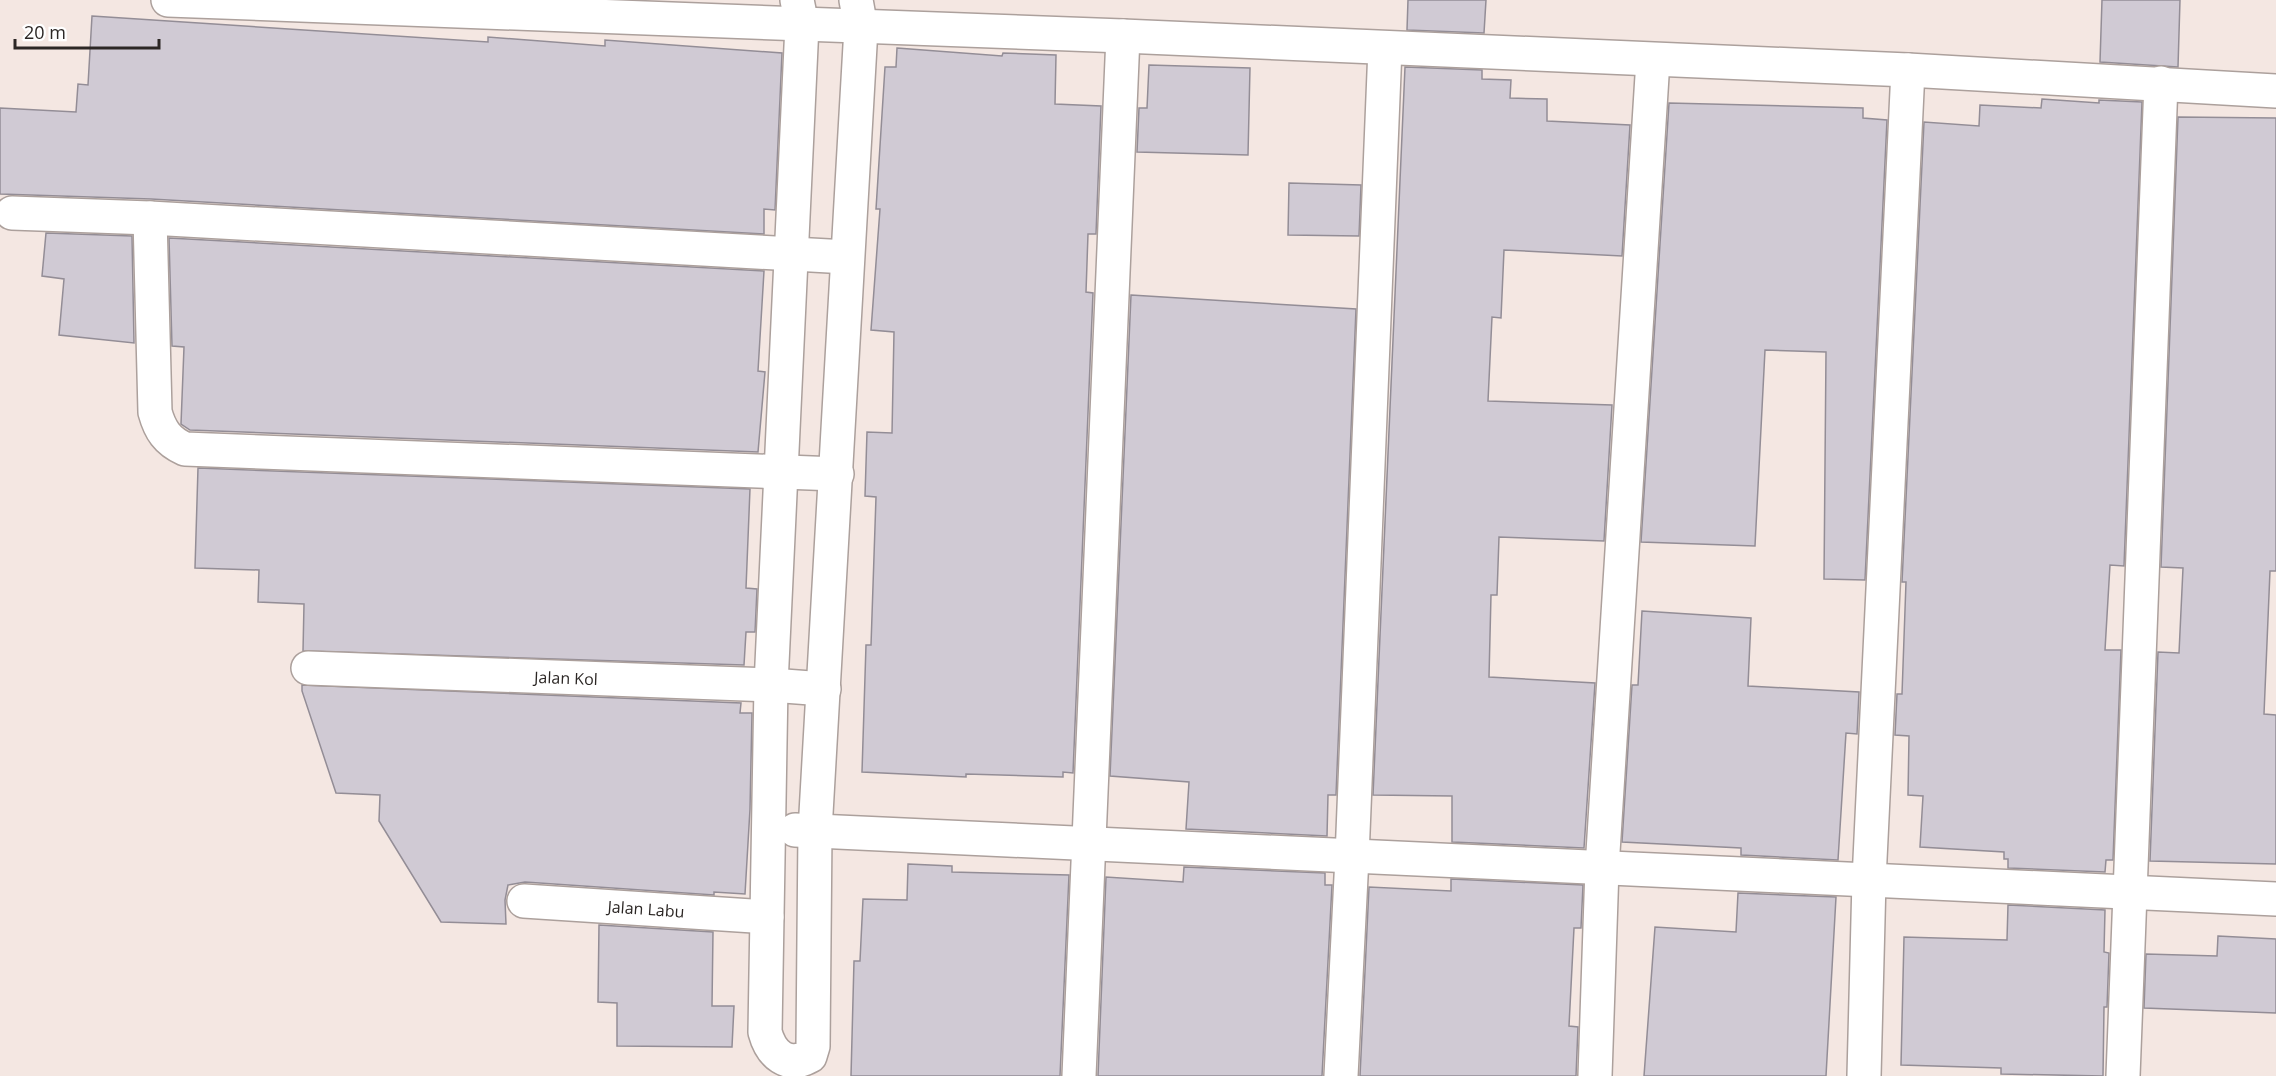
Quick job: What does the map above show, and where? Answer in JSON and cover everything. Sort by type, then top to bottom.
[{"type":"street","points":[[168,0],[859,14],[1123,36],[1908,70],[2276,91]]},
{"type":"street","points":[[800,12],[771,685],[765,1032],[768,1045],[776,1055],[786,1061],[796,1062],[810,1056],[813,1046],[815,831],[837,474],[859,14]]},
{"type":"street","points":[[1079,1076],[1123,36]]},
{"type":"street","points":[[1341,1076],[1385,48]]},
{"type":"street","points":[[1595,1076],[1602,868],[1653,60]]},
{"type":"street","points":[[1863,1076],[1869,880],[1908,70]]},
{"type":"street","points":[[2123,1076],[2161,83]]},
{"type":"street","points":[[12,213],[150,218],[791,252],[847,257]]},
{"type":"street","points":[[150,218],[155,412],[166,437],[185,449],[837,474]]},
{"type":"street","name":"Jalan Kol","points":[[308,668],[771,685],[824,689]]},
{"type":"street","points":[[769,829],[2276,899]]},
{"type":"street","name":"Jalan Labu","points":[[524,901],[767,917]]},
{"type":"building","points":[[1408,0],[1486,0],[1484,33],[1407,30]]},
{"type":"building","points":[[2102,0],[2180,0],[2178,67],[2100,62]]},
{"type":"building","points":[[92,16],[488,42],[488,37],[605,46],[605,40],[782,53],[775,210],[764,209],[764,234],[151,199],[0,194],[0,108],[76,112],[78,84],[88,85]]},
{"type":"building","points":[[897,48],[1002,56],[1003,53],[1056,55],[1055,104],[1101,106],[1096,234],[1088,234],[1086,292],[1093,293],[1073,773],[1063,772],[1063,777],[966,774],[966,777],[862,772],[866,645],[871,645],[876,497],[865,496],[867,432],[892,433],[894,332],[871,330],[880,209],[876,209],[885,67],[896,67]]},
{"type":"building","points":[[1149,65],[1250,68],[1248,155],[1137,152],[1139,108],[1147,108]]},
{"type":"building","points":[[1405,67],[1482,70],[1482,79],[1511,80],[1510,98],[1547,99],[1547,121],[1630,125],[1622,256],[1504,250],[1501,318],[1492,317],[1488,401],[1612,405],[1604,541],[1499,537],[1497,595],[1491,595],[1489,677],[1595,683],[1584,848],[1452,842],[1452,796],[1373,795]]},
{"type":"building","points":[[2042,99],[2099,103],[2099,100],[2142,102],[2124,566],[2110,565],[2105,650],[2121,650],[2113,860],[2106,860],[2105,872],[2008,868],[2008,859],[2004,859],[2004,852],[1920,847],[1923,796],[1908,795],[1909,736],[1895,735],[1897,694],[1902,694],[1906,582],[1902,582],[1924,122],[1979,126],[1980,105],[2041,108]]},
{"type":"building","points":[[1669,103],[1863,108],[1863,118],[1887,120],[1865,580],[1824,579],[1826,352],[1765,350],[1755,546],[1641,542]]},
{"type":"building","points":[[2178,117],[2276,118],[2276,571],[2270,571],[2264,714],[2276,715],[2276,864],[2150,861],[2158,652],[2179,653],[2183,568],[2161,567]]},
{"type":"building","points":[[1289,183],[1361,185],[1359,236],[1288,235]]},
{"type":"building","points":[[46,233],[132,236],[134,343],[59,335],[64,279],[42,276]]},
{"type":"building","points":[[169,238],[764,271],[758,371],[765,372],[758,452],[190,430],[181,424],[184,347],[172,346]]},
{"type":"building","points":[[1131,295],[1356,309],[1336,795],[1328,795],[1327,836],[1186,829],[1189,782],[1110,776]]},
{"type":"building","points":[[198,468],[750,489],[746,588],[757,589],[755,632],[746,632],[744,665],[303,651],[304,604],[258,602],[259,570],[195,568]]},
{"type":"building","points":[[1642,611],[1751,618],[1748,686],[1859,692],[1857,734],[1846,733],[1838,860],[1741,855],[1741,848],[1622,842],[1632,685],[1638,685]]},
{"type":"building","points":[[302,685],[741,703],[740,713],[752,713],[745,894],[714,892],[714,895],[525,882],[508,885],[505,900],[506,924],[441,922],[379,821],[380,795],[336,793],[302,691]]},
{"type":"building","points":[[908,864],[952,866],[952,872],[1069,875],[1060,1076],[851,1076],[854,961],[860,961],[863,899],[907,900]]},
{"type":"building","points":[[1184,867],[1325,873],[1325,885],[1332,885],[1322,1076],[1098,1076],[1106,877],[1183,882]]},
{"type":"building","points":[[1451,879],[1583,885],[1581,928],[1574,928],[1569,1026],[1578,1027],[1576,1076],[1360,1076],[1369,887],[1451,891]]},
{"type":"building","points":[[1738,893],[1836,897],[1826,1076],[1644,1076],[1655,927],[1736,932]]},
{"type":"building","points":[[2008,905],[2105,910],[2104,952],[2109,953],[2107,1007],[2104,1007],[2103,1076],[2001,1074],[2001,1068],[1901,1065],[1904,937],[2007,940]]},
{"type":"building","points":[[599,925],[713,932],[712,1006],[734,1006],[732,1047],[617,1046],[617,1003],[598,1002]]},
{"type":"building","points":[[2218,936],[2276,939],[2276,1013],[2144,1008],[2146,954],[2217,956]]}]
